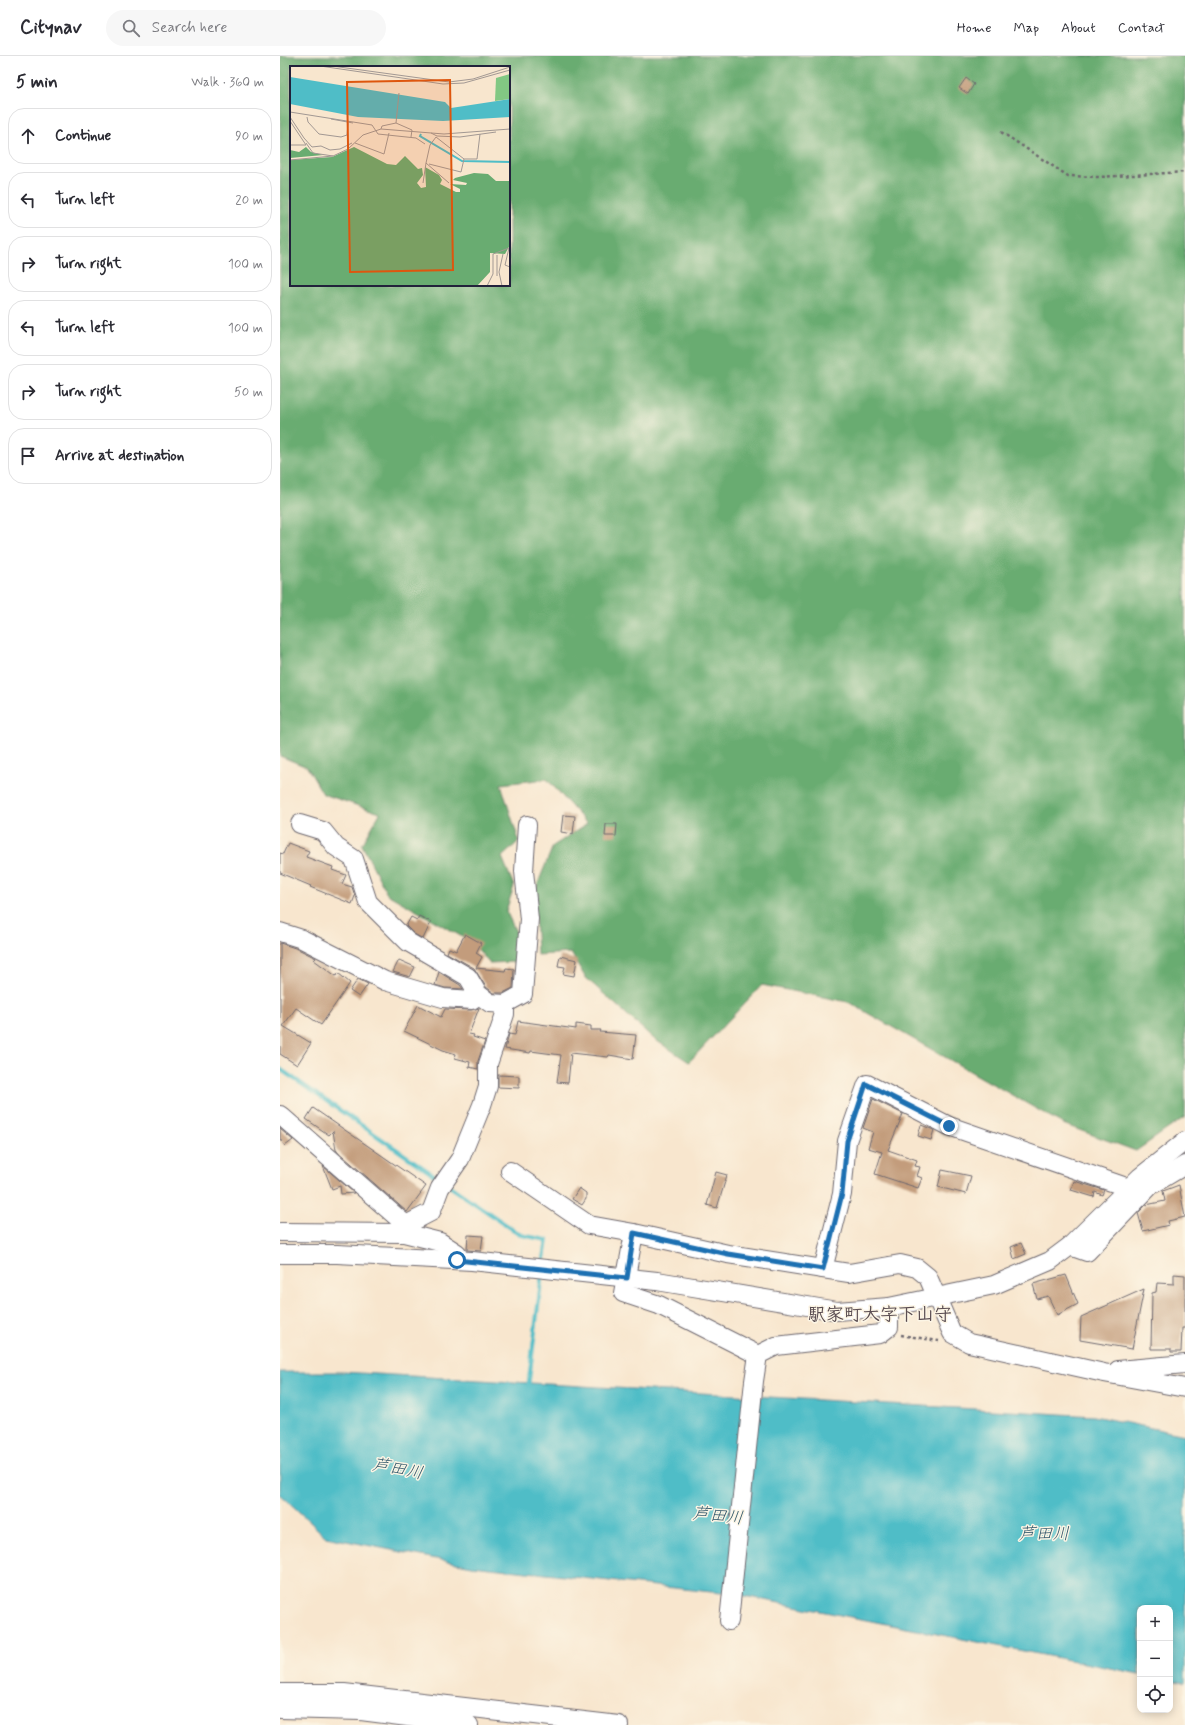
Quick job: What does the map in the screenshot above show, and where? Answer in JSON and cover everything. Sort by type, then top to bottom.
[{"type":"street","points":[[300,824],[323,831],[336,847],[354,859],[368,902],[408,942],[468,977],[478,994],[490,1003],[505,1004],[523,994],[529,919],[524,871],[527,825]]},
{"type":"street","points":[[280,932],[302,939],[385,980],[443,998],[472,1000],[478,994]]},
{"type":"street","points":[[405,1229],[431,1212],[445,1182],[460,1159],[482,1105],[488,1086],[488,1064],[505,1014],[505,1004]]},
{"type":"street","points":[[823,1269],[842,1194],[847,1141],[866,1084],[949,1126],[1129,1188]]},
{"type":"street","points":[[280,1115],[405,1229]]},
{"type":"street","points":[[280,1254],[337,1254],[457,1260],[657,1281],[838,1311],[889,1307],[994,1285],[1050,1261],[1070,1246],[1129,1188],[1185,1141]]},
{"type":"street","points":[[1070,1246],[1086,1252],[1150,1186],[1185,1165]]},
{"type":"street","points":[[510,1171],[589,1225],[634,1233],[728,1254],[849,1273],[900,1264],[917,1268],[928,1277],[952,1333],[969,1343],[1104,1373],[1185,1388]]},
{"type":"street","points":[[280,1232],[405,1229],[440,1242],[457,1253],[457,1260]]},
{"type":"street","points":[[634,1233],[627,1278],[623,1293],[659,1305],[758,1355]]},
{"type":"street","points":[[758,1355],[776,1346],[880,1334],[889,1327],[889,1307]]},
{"type":"street","points":[[729,1622],[758,1355]]},
{"type":"street","points":[[1104,1373],[1122,1369],[1185,1364]]},
{"type":"street","points":[[280,1693],[344,1693],[619,1725]]},
{"type":"street","points":[[280,1709],[361,1711],[469,1725]]},
{"type":"path","points":[[1001,132],[1068,176],[1099,177],[1185,172]]},
{"type":"green space","points":[[280,56],[1185,56],[1185,1117],[1136,1151],[1063,1124],[848,1002],[762,985],[689,1062],[654,1039],[585,977],[571,953],[537,955],[534,893],[553,846],[587,824],[547,779],[501,784],[519,841],[502,857],[514,886],[506,911],[520,940],[515,962],[489,963],[473,943],[387,894],[362,845],[380,813],[323,794],[307,767],[280,756]]},
{"type":"water","name":"芦田川","points":[[280,1372],[342,1372],[1094,1416],[1185,1435],[1185,1683],[1173,1681],[1173,1605],[1137,1605],[1137,1673],[739,1595],[472,1566],[326,1537],[280,1494]]},
{"type":"building","points":[[966,78],[974,84],[968,94],[959,88]]},
{"type":"building","points":[[563,815],[575,816],[573,834],[561,832]]},
{"type":"building","points":[[606,824],[617,824],[616,836],[605,836]]},
{"type":"building","points":[[288,843],[309,851],[306,857],[333,867],[332,870],[346,875],[342,884],[352,887],[355,896],[352,904],[280,873],[280,853],[283,854]]},
{"type":"building","points":[[419,916],[431,922],[423,939],[414,934],[406,926],[411,917],[417,920]]},
{"type":"building","points":[[465,934],[481,943],[476,953],[482,957],[476,968],[505,971],[506,968],[514,969],[513,988],[503,993],[494,993],[486,987],[474,968],[447,953],[449,948],[456,951]]},
{"type":"building","points":[[280,943],[298,949],[316,958],[314,960],[336,976],[338,973],[350,983],[321,1025],[296,1008],[283,1026],[311,1043],[297,1065],[280,1054]]},
{"type":"building","points":[[560,956],[577,960],[574,976],[563,974],[565,967],[558,966]]},
{"type":"building","points":[[399,960],[415,967],[410,977],[393,972]]},
{"type":"building","points":[[439,972],[460,985],[463,989],[445,988],[435,985]]},
{"type":"building","points":[[358,979],[368,984],[359,997],[350,991]]},
{"type":"building","points":[[418,1005],[441,1017],[445,1009],[471,1010],[479,1008],[469,1034],[485,1041],[478,1061],[478,1069],[469,1067],[470,1062],[455,1058],[456,1054],[443,1050],[404,1031]]},
{"type":"building","points":[[518,1021],[576,1029],[576,1024],[591,1026],[591,1030],[601,1030],[600,1032],[636,1035],[633,1059],[609,1055],[608,1057],[571,1053],[568,1083],[557,1082],[561,1055],[531,1051],[530,1053],[505,1049],[509,1034],[515,1035]]},
{"type":"building","points":[[498,1075],[519,1076],[519,1088],[498,1087]]},
{"type":"building","points":[[873,1099],[903,1114],[888,1150],[917,1160],[915,1166],[920,1167],[917,1176],[922,1178],[918,1188],[875,1174],[882,1152],[868,1148],[873,1132],[863,1128]]},
{"type":"building","points":[[313,1108],[426,1186],[407,1212],[336,1150],[333,1131],[329,1135],[306,1119]]},
{"type":"building","points":[[921,1125],[934,1130],[931,1140],[918,1136]]},
{"type":"building","points":[[280,1129],[293,1140],[285,1146],[280,1139]]},
{"type":"building","points":[[323,1166],[354,1193],[341,1194],[340,1186],[332,1189]]},
{"type":"building","points":[[942,1170],[971,1176],[966,1194],[938,1187]]},
{"type":"building","points":[[716,1172],[727,1175],[717,1208],[707,1205]]},
{"type":"building","points":[[1074,1181],[1104,1190],[1102,1195],[1095,1192],[1094,1197],[1071,1190]]},
{"type":"building","points":[[1179,1185],[1185,1217],[1168,1221],[1169,1225],[1143,1231],[1138,1213],[1146,1205],[1165,1201],[1163,1191]]},
{"type":"building","points":[[579,1188],[586,1193],[586,1199],[582,1205],[572,1199]]},
{"type":"building","points":[[468,1235],[483,1236],[481,1251],[467,1250]]},
{"type":"building","points":[[1021,1243],[1026,1254],[1014,1259],[1011,1247]]},
{"type":"building","points":[[1174,1274],[1185,1275],[1185,1328],[1182,1328],[1181,1352],[1171,1352],[1171,1349],[1151,1349],[1152,1293],[1156,1292],[1157,1283],[1174,1284]]},
{"type":"building","points":[[1066,1275],[1078,1304],[1057,1315],[1048,1296],[1037,1299],[1033,1284]]},
{"type":"building","points":[[1144,1289],[1132,1349],[1080,1340],[1081,1317]]},
{"type":"waterway","points":[[280,1069],[441,1180]]},
{"type":"waterway","points":[[448,1185],[521,1235],[547,1240],[543,1265]]},
{"type":"waterway","points":[[528,1388],[542,1273]]},
{"type":"district","name":"駅家町大字下山守","points":[[880,1314]]},
{"type":"route","points":[[457,1260],[627,1278],[634,1233],[728,1254],[823,1269],[842,1194],[847,1141],[866,1084],[949,1126]]}]
